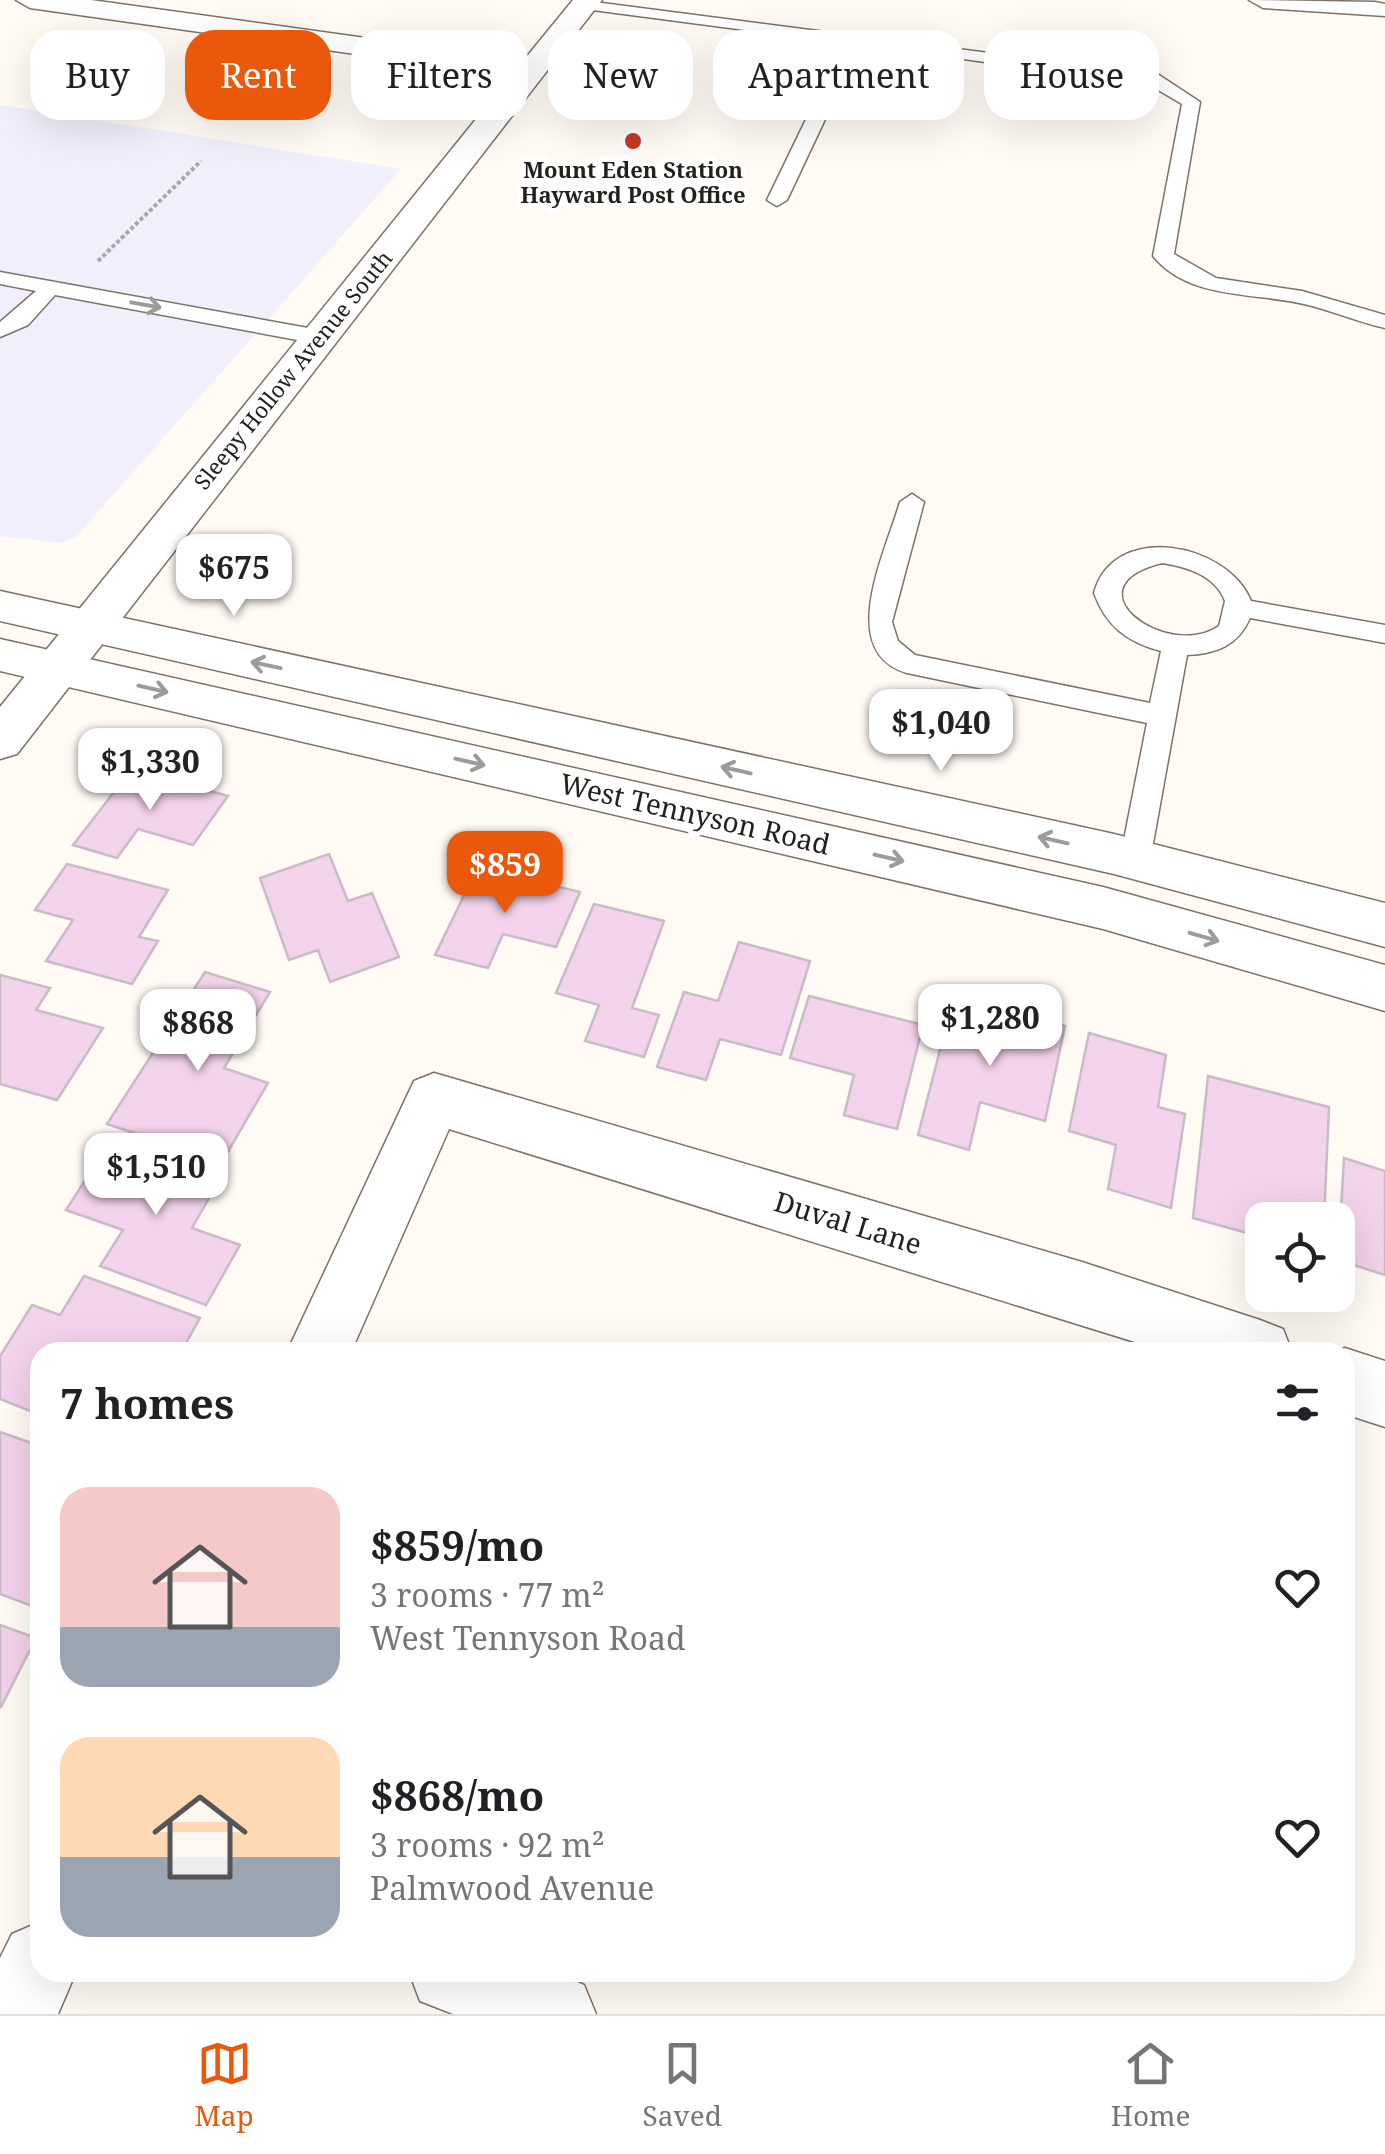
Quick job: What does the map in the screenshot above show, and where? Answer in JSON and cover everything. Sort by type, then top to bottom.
[{"type":"street","points":[[30,0],[530,70]]},
{"type":"street","points":[[1263,0],[1380,10]]},
{"type":"street","name":"Sleepy Hollow Avenue South","points":[[0,741],[586,2]]},
{"type":"street","name":"West Tennyson Road","points":[[0,606],[1135,860],[1385,925]]},
{"type":"street","name":"West Tennyson Road","points":[[0,654],[1104,908],[1385,988]]},
{"type":"street","name":"Duval Lane","points":[[324,1342],[434,1099],[1082,1293],[1230,1342]]},
{"type":"street","points":[[1355,1384],[1385,1394]]},
{"type":"street","points":[[16,2014],[31,1982]]},
{"type":"street","points":[[474,1982],[555,2014]]},
{"type":"lane","points":[[586,2],[783,30]]},
{"type":"lane","points":[[964,54],[1153,78],[1179,90],[1191,102],[1164,256],[1182,274],[1203,283],[1302,297],[1385,322]]},
{"type":"lane","points":[[777,200],[816,120]]},
{"type":"lane","points":[[0,278],[319,336]]},
{"type":"lane","points":[[0,330],[20,320],[59,289]]},
{"type":"lane","points":[[912,502],[879,622],[886,646],[907,663],[1162,716]]},
{"type":"lane","points":[[1148,556],[1190,559],[1216,571],[1234,588],[1242,608],[1238,625],[1224,638],[1202,646],[1176,646],[1146,638],[1122,624],[1107,605],[1105,585],[1115,568],[1148,556]]},
{"type":"lane","points":[[1242,608],[1385,634]]},
{"type":"lane","points":[[1135,860],[1176,646]]},
{"type":"path","points":[[59,289],[201,161]]},
{"type":"shaded area","points":[[0,105],[30,110],[30,120],[94,120],[401,169],[75,538],[59,543],[0,536]]},
{"type":"building","points":[[132,769],[228,796],[193,845],[138,829],[117,858],[73,845]]},
{"type":"building","points":[[329,854],[348,901],[372,893],[399,957],[330,982],[318,950],[289,960],[260,878]]},
{"type":"building","points":[[67,864],[168,890],[139,937],[158,941],[132,984],[46,961],[73,920],[35,910]]},
{"type":"building","points":[[478,867],[580,892],[556,947],[503,934],[488,968],[435,955]]},
{"type":"building","points":[[594,904],[664,921],[632,1008],[659,1015],[644,1057],[585,1041],[599,1005],[556,993]]},
{"type":"building","points":[[739,942],[810,961],[781,1055],[720,1039],[706,1080],[657,1067],[684,992],[718,1001]]},
{"type":"building","points":[[205,972],[270,992],[224,1068],[268,1083],[222,1162],[107,1124]]},
{"type":"building","points":[[0,975],[50,988],[36,1010],[103,1028],[57,1100],[0,1084]]},
{"type":"building","points":[[809,996],[923,1025],[897,1129],[844,1115],[854,1075],[790,1058]]},
{"type":"building","points":[[954,996],[1065,1026],[1045,1121],[980,1102],[969,1150],[918,1135]]},
{"type":"building","points":[[1089,1033],[1166,1055],[1158,1107],[1185,1114],[1171,1208],[1108,1189],[1116,1145],[1069,1131]]},
{"type":"building","points":[[1208,1076],[1329,1107],[1325,1202],[1245,1202],[1245,1232],[1193,1218]]},
{"type":"building","points":[[114,1135],[224,1172],[192,1228],[240,1245],[206,1305],[100,1266],[123,1230],[66,1210]]},
{"type":"building","points":[[1344,1158],[1385,1171],[1385,1275],[1355,1265],[1355,1202],[1341,1202]]},
{"type":"building","points":[[84,1276],[200,1318],[187,1342],[30,1342],[30,1411],[0,1399],[0,1356],[32,1305],[60,1315]]},
{"type":"building","points":[[0,1432],[30,1442],[30,1605],[0,1594]]},
{"type":"building","points":[[0,1625],[30,1636],[30,1650],[0,1707]]},
{"type":"place","name":"Mount Eden Station Hayward Post Office","points":[[633,141]]}]
